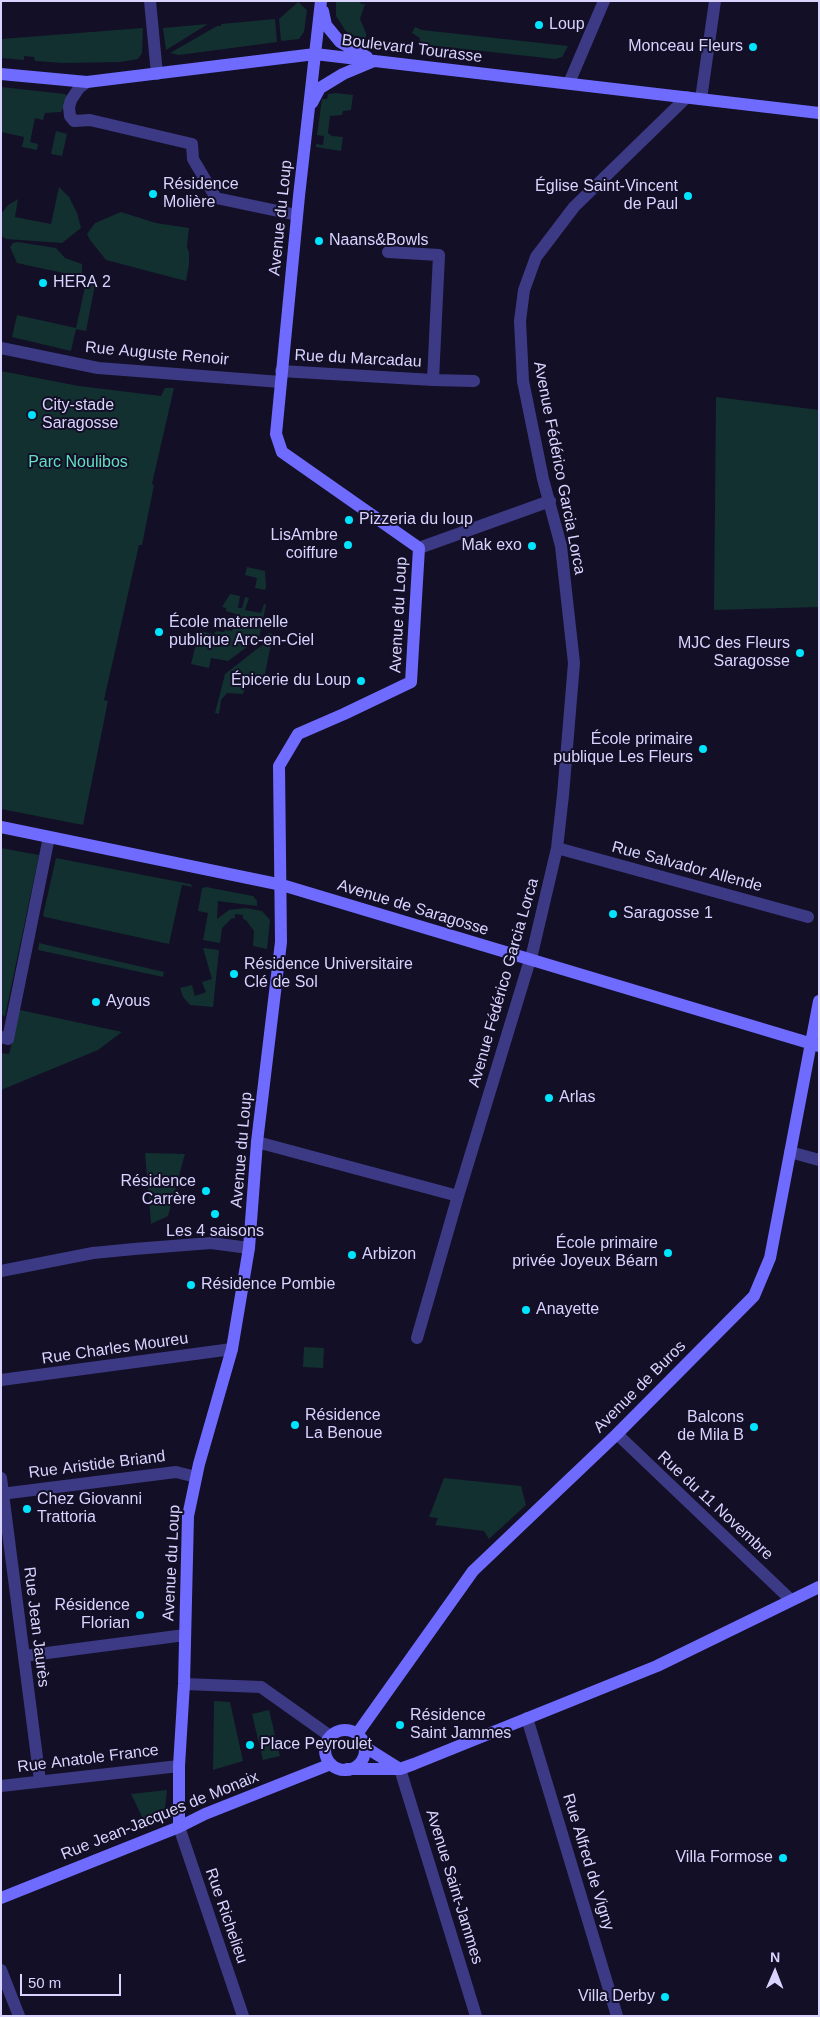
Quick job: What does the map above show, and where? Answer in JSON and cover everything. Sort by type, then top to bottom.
[{"type":"street","points":[[150,1],[157,74]]},
{"type":"street","points":[[321,1],[326,25],[340,42],[374,61]]},
{"type":"street","name":"Avenue du Loup","points":[[321,1],[297,214],[276,434],[282,452],[419,548]]},
{"type":"street","points":[[569,84],[604,1]]},
{"type":"street","points":[[702,99],[715,1]]},
{"type":"street","name":"Boulevard Tourasse","points":[[1,74],[87,82],[315,54],[819,113]]},
{"type":"street","points":[[308,111],[320,88],[343,74],[374,61]]},
{"type":"street","points":[[87,82],[79,88],[71,100],[70,116],[74,121],[90,120],[192,144],[193,159],[216,198],[297,214]]},
{"type":"street","name":"Avenue Fédérico Garcia Lorca","points":[[417,1338],[530,960],[557,848],[574,663],[561,546],[543,479],[523,381],[520,322],[524,290],[536,257],[574,207],[687,97]]},
{"type":"street","name":"Rue du Marcadau","points":[[388,252],[439,255],[433,380]]},
{"type":"street","name":"Rue Auguste Renoir","points":[[1,348],[98,368],[281,376]]},
{"type":"street","name":"Rue du Marcadau","points":[[281,376],[474,381]]},
{"type":"street","name":"Avenue du Loup","points":[[419,548],[550,500]]},
{"type":"street","name":"Avenue du Loup","points":[[179,1827],[179,1766],[184,1684],[188,1516],[196,1476],[232,1349],[249,1248],[257,1142],[281,942],[282,886],[279,766],[298,734],[411,682],[419,548]]},
{"type":"street","name":"Avenue de Saragosse","points":[[1,827],[282,886],[814,1045]]},
{"type":"street","points":[[1,1037],[8,1039],[49,837]]},
{"type":"street","name":"Rue Salvador Allende","points":[[557,848],[808,917]]},
{"type":"street","name":"Avenue de Buros","points":[[357,1734],[473,1571],[617,1434],[754,1296],[770,1258],[790,1152],[814,1045],[819,1001]]},
{"type":"street","points":[[257,1142],[458,1196]]},
{"type":"street","points":[[790,1152],[819,1160]]},
{"type":"street","points":[[1,1272],[93,1254],[134,1249],[211,1243],[249,1248]]},
{"type":"street","name":"Rue Charles Moureu","points":[[1,1380],[232,1349]]},
{"type":"street","name":"Rue du 11 Novembre","points":[[617,1434],[792,1600]]},
{"type":"street","name":"Rue Aristide Briand","points":[[2,1493],[176,1472],[196,1476]]},
{"type":"street","name":"Rue Jean Jaurès","points":[[1,1478],[40,1781]]},
{"type":"street","points":[[400,1769],[365,1747],[357,1734],[346,1730],[340,1730],[330,1736],[325,1748],[327,1759],[336,1767],[347,1769],[400,1769],[658,1666],[819,1587]]},
{"type":"street","points":[[24,1656],[185,1635]]},
{"type":"street","points":[[184,1684],[260,1687],[330,1736]]},
{"type":"street","name":"Rue Alfred de Vigny","points":[[527,1718],[617,2016]]},
{"type":"street","points":[[347,1769],[358,1764],[362,1759],[365,1747]]},
{"type":"street","name":"Rue Jean-Jacques de Monaix","points":[[1,1898],[331,1764]]},
{"type":"street","name":"Rue Anatole France","points":[[1,1786],[179,1766]]},
{"type":"street","name":"Avenue Saint-Jammes","points":[[400,1769],[476,2016]]},
{"type":"street","name":"Rue Richelieu","points":[[179,1827],[242,2016]]},
{"type":"street","points":[[1,1970],[19,2016]]},
{"type":"green space","points":[[336,1],[359,1],[361,4],[365,4],[360,19],[366,33],[366,38],[351,35],[345,30],[336,16]]},
{"type":"green space","points":[[298,2],[307,10],[304,32],[299,39],[281,41],[279,19]]},
{"type":"green space","points":[[275,19],[277,42],[179,55],[170,53],[217,26],[221,26],[221,24]]},
{"type":"green space","points":[[208,24],[166,50],[163,28]]},
{"type":"green space","points":[[415,27],[422,30],[568,46],[562,57],[555,59],[419,44],[420,38],[412,33]]},
{"type":"green space","points":[[143,28],[142,53],[138,59],[120,62],[63,63],[35,61],[34,57],[24,56],[24,60],[1,58],[1,39]]},
{"type":"green space","points":[[1,87],[65,94],[69,98],[61,112],[45,113],[43,120],[35,118],[30,142],[38,144],[37,150],[22,147],[24,137],[1,132]]},
{"type":"green space","points":[[328,94],[353,95],[351,110],[343,111],[342,115],[330,116],[328,133],[332,136],[343,137],[341,151],[316,147],[316,144],[323,145],[324,136],[317,135],[322,99],[327,99]]},
{"type":"green space","points":[[56,131],[67,134],[62,156],[51,154]]},
{"type":"green space","points":[[59,187],[69,197],[77,213],[81,228],[62,243],[6,239],[1,236],[1,214],[8,205],[18,199],[15,217],[51,224]]},
{"type":"green space","points":[[121,212],[156,223],[189,228],[187,246],[189,264],[186,281],[106,260],[87,234],[95,223]]},
{"type":"green space","points":[[18,242],[56,248],[65,258],[82,264],[82,277],[17,263],[10,247],[13,243]]},
{"type":"green space","points":[[87,278],[96,280],[86,331],[76,329],[71,351],[12,337],[17,315],[76,328]]},
{"type":"green space","name":"Parc Noulibos","points":[[1,371],[79,386],[161,396],[165,388],[174,388],[152,484],[154,485],[142,545],[139,545],[104,700],[108,701],[83,825],[1,809]]},
{"type":"green space","points":[[716,397],[819,410],[819,607],[714,610]]},
{"type":"green space","points":[[247,567],[265,571],[265,590],[255,588],[257,578],[245,575]]},
{"type":"green space","points":[[230,594],[240,596],[238,608],[242,608],[245,597],[249,598],[245,610],[261,613],[264,604],[266,605],[259,638],[228,661],[211,658],[209,668],[191,664],[199,631],[214,634],[216,631],[232,631],[236,614],[226,611],[226,608],[222,607]]},
{"type":"green space","points":[[268,633],[273,634],[265,674],[263,674],[260,685],[247,682],[243,694],[227,693],[221,700],[219,714],[215,713],[225,674],[266,642]]},
{"type":"green space","points":[[1,848],[39,855],[5,1016],[1,1015]]},
{"type":"green space","points":[[56,858],[190,884],[193,887],[182,885],[169,944],[45,917],[43,915]]},
{"type":"green space","points":[[206,887],[253,896],[257,901],[257,906],[218,901],[217,919],[229,910],[246,908],[262,911],[270,920],[267,949],[253,946],[254,931],[246,920],[243,919],[243,915],[235,914],[235,919],[232,918],[222,928],[220,943],[203,940],[208,913],[198,911],[202,888]]},
{"type":"green space","points":[[39,943],[164,972],[163,977],[38,950]]},
{"type":"green space","points":[[203,948],[219,950],[213,1007],[190,1005],[183,997],[180,988],[192,985],[195,996],[206,992],[202,982],[212,979]]},
{"type":"green space","points":[[20,1010],[122,1032],[98,1050],[1,1090],[1,1053],[9,1054]]},
{"type":"green space","points":[[145,1153],[185,1154],[168,1216],[151,1224]]},
{"type":"green space","points":[[304,1347],[324,1348],[323,1368],[303,1367]]},
{"type":"green space","points":[[444,1478],[521,1486],[526,1505],[489,1539],[484,1531],[435,1525],[438,1518],[429,1517]]},
{"type":"green space","points":[[214,1701],[230,1702],[243,1761],[213,1770]]},
{"type":"green space","points":[[269,1710],[280,1756],[263,1760],[252,1714]]},
{"type":"green space","points":[[167,1790],[165,1808],[162,1815],[147,1827],[131,1794]]},
{"type":"place","name":"Loup","points":[[539,25]]},
{"type":"place","name":"Monceau Fleurs","points":[[753,47]]},
{"type":"place","name":"Résidence Molière","points":[[153,194]]},
{"type":"place","name":"Église Saint-Vincent de Paul","points":[[688,196]]},
{"type":"place","name":"Naans&Bowls","points":[[319,241]]},
{"type":"place","name":"HERA 2","points":[[43,283]]},
{"type":"place","name":"City-stade Saragosse","points":[[32,415]]},
{"type":"place","name":"Pizzeria du loup","points":[[349,520]]},
{"type":"place","name":"LisAmbre coiffure","points":[[348,545]]},
{"type":"place","name":"Mak exo","points":[[532,546]]},
{"type":"place","name":"École maternelle publique Arc-en-Ciel","points":[[159,632]]},
{"type":"place","name":"MJC des Fleurs Saragosse","points":[[800,653]]},
{"type":"place","name":"Épicerie du Loup","points":[[361,681]]},
{"type":"place","name":"École primaire publique Les Fleurs","points":[[703,749]]},
{"type":"place","name":"Saragosse 1","points":[[613,914]]},
{"type":"place","name":"Résidence Universitaire Clé de Sol","points":[[234,974]]},
{"type":"place","name":"Ayous","points":[[96,1002]]},
{"type":"place","name":"Arlas","points":[[549,1098]]},
{"type":"place","name":"Résidence Carrère","points":[[206,1191]]},
{"type":"place","name":"Les 4 saisons","points":[[215,1214]]},
{"type":"place","name":"École primaire privée Joyeux Béarn","points":[[668,1253]]},
{"type":"place","name":"Arbizon","points":[[352,1255]]},
{"type":"place","name":"Résidence Pombie","points":[[191,1285]]},
{"type":"place","name":"Anayette","points":[[526,1310]]},
{"type":"place","name":"Résidence La Benoue","points":[[295,1425]]},
{"type":"place","name":"Balcons de Mila B","points":[[754,1427]]},
{"type":"place","name":"Chez Giovanni Trattoria","points":[[27,1509]]},
{"type":"place","name":"Résidence Florian","points":[[140,1615]]},
{"type":"place","name":"Résidence Saint Jammes","points":[[400,1725]]},
{"type":"place","name":"Place Peyroulet","points":[[250,1745]]},
{"type":"place","name":"Villa Formose","points":[[783,1858]]},
{"type":"place","name":"Villa Derby","points":[[665,1997]]}]
